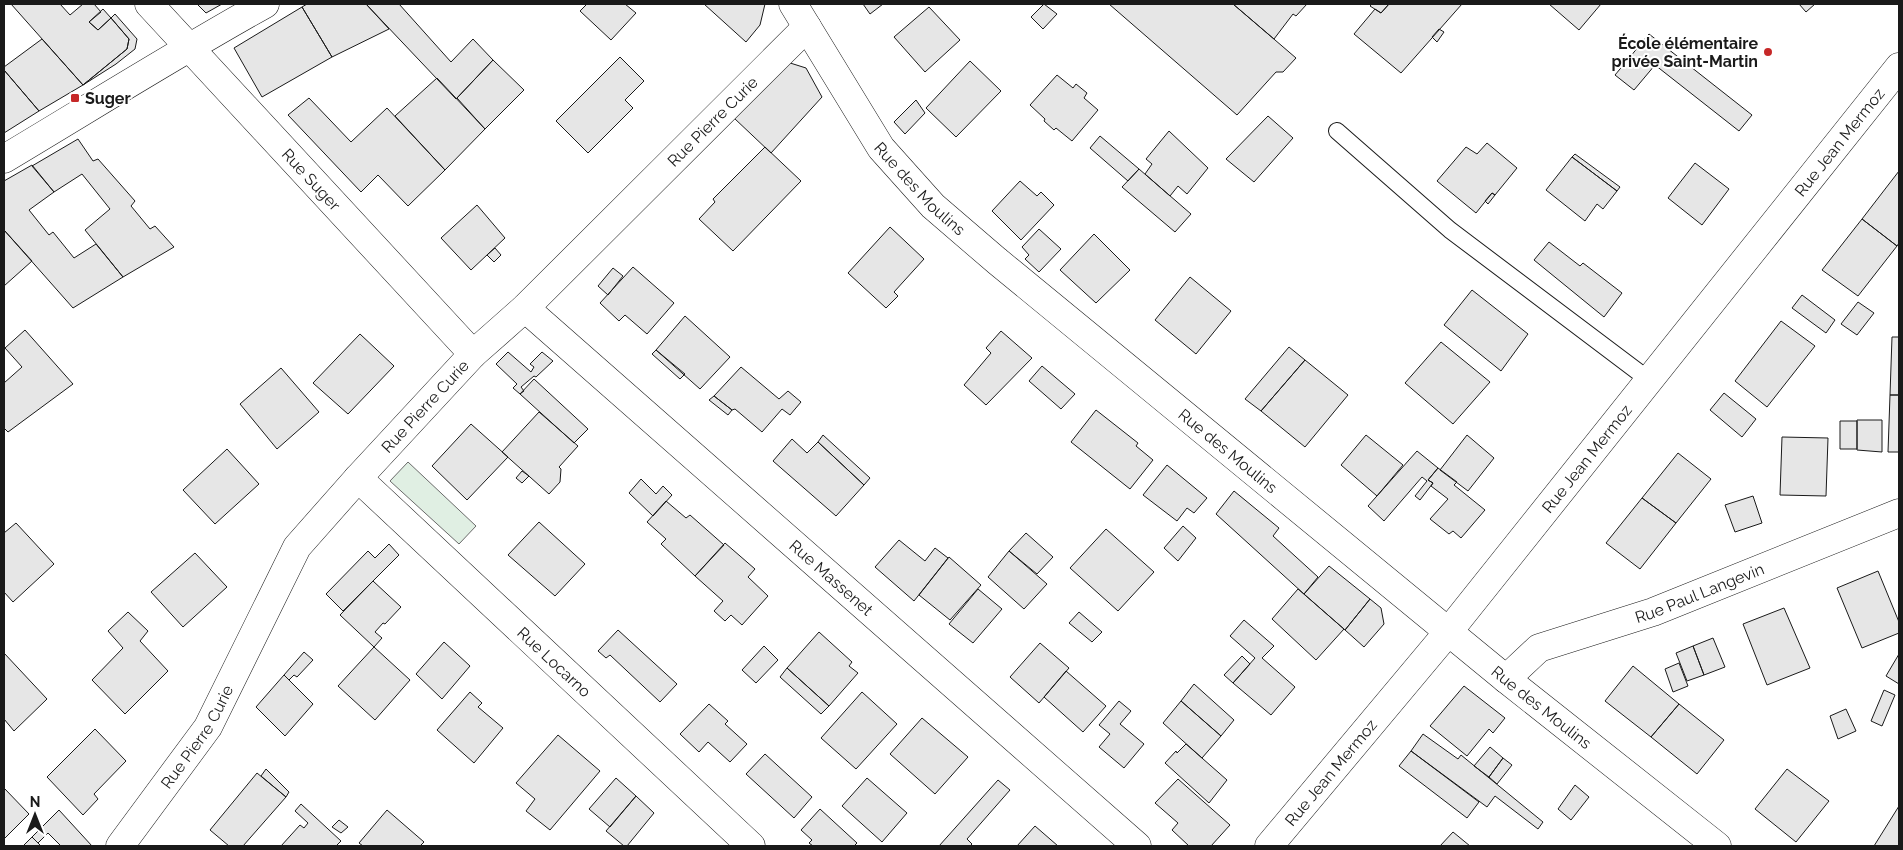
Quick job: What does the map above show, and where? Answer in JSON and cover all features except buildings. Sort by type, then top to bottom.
[{"type":"street","name":"Rue Suger","points":[[149,4],[473,354]]},
{"type":"street","points":[[4,158],[124,88],[189,47],[265,4]]},
{"type":"street","name":"Rue des Moulins","points":[[793,4],[880,148],[933,206],[1506,679],[1717,846]]},
{"type":"street","name":"Rue Pierre Curie","points":[[120,846],[208,727],[297,547],[473,354],[525,308],[807,27]]},
{"type":"street","name":"Rue Jean Mermoz","points":[[1269,846],[1449,631],[1899,67]]},
{"type":"street","name":"Rue Massenet","points":[[525,308],[1137,846]]},
{"type":"street","name":"Rue Locarno","points":[[358,478],[751,846]]},
{"type":"street","name":"Rue Paul Langevin","points":[[1506,679],[1539,648],[1653,612],[1899,514]]},
{"type":"lane","points":[[1337,131],[1450,230],[1650,380]]},
{"type":"green space","points":[[408,462],[476,526],[459,544],[390,481]]},
{"type":"place","name":"École élémentaire privée Saint-Martin","points":[[1768,52]]},
{"type":"place","name":"Suger","points":[[75,98]]}]
